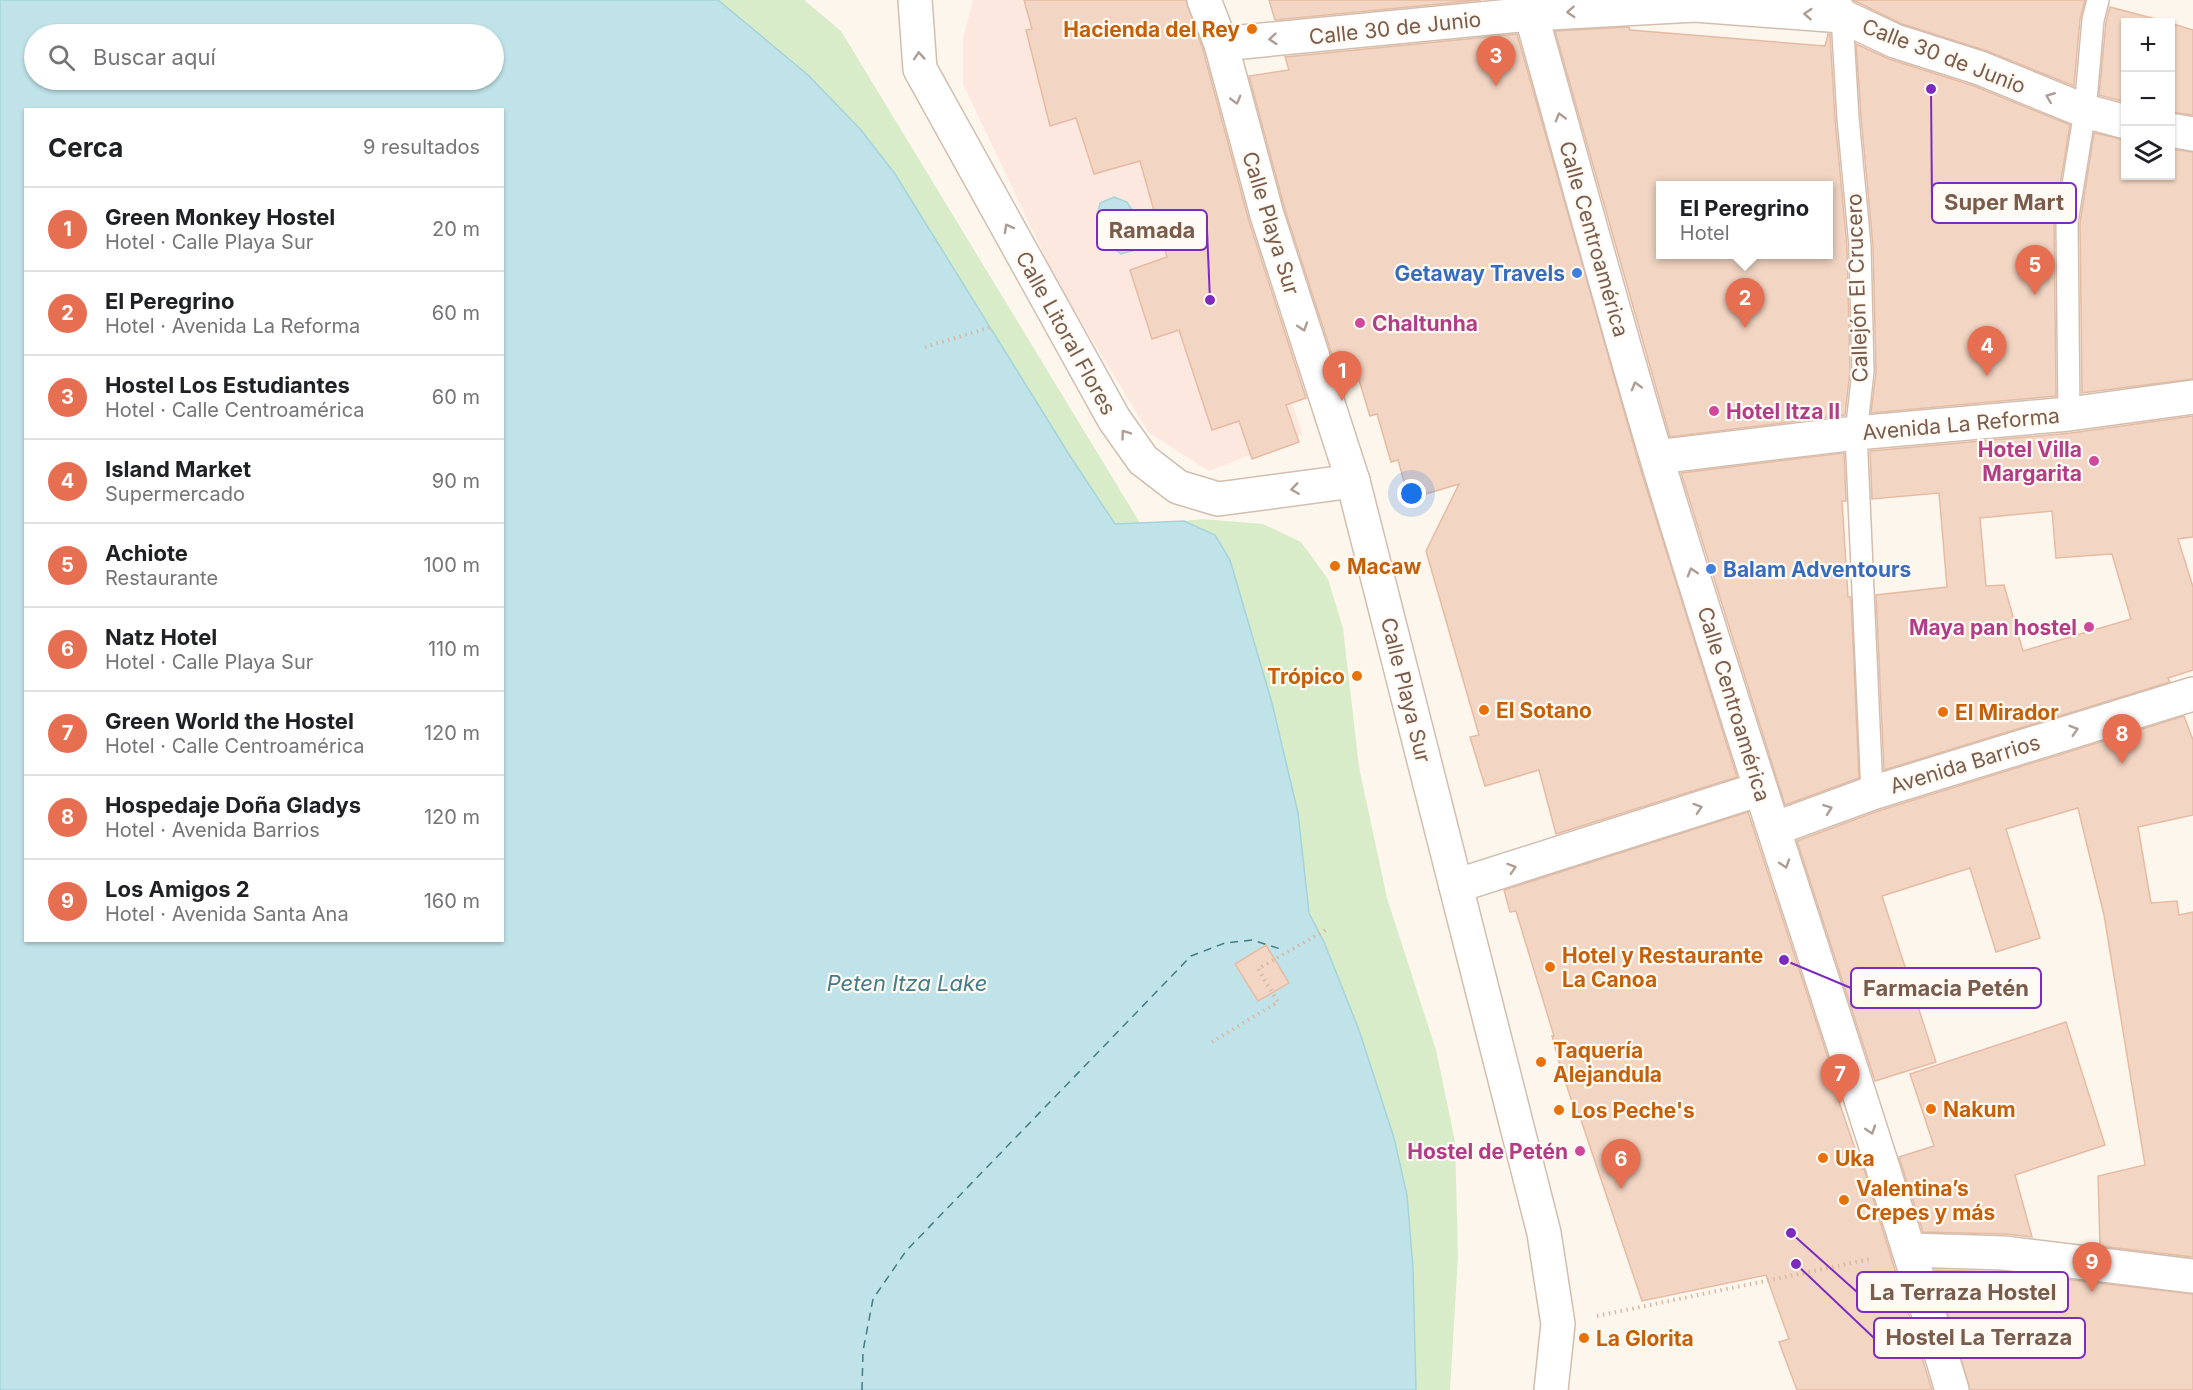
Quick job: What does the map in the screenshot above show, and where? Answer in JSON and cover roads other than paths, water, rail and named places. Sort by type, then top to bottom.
[{"type":"street","name":"Calle Litoral Flores","points":[[915,0],[920,69],[1114,419],[1143,460],[1178,487],[1218,499],[1353,481]]},
{"type":"street","name":"Calle Playa Sur","points":[[1204,0],[1221,44],[1267,215],[1353,481],[1544,1233],[1558,1324],[1551,1390]]},
{"type":"street","name":"Calle 30 de Junio","points":[[1221,44],[1531,14],[1695,5],[1843,8],[1895,41],[1980,68],[2085,111],[2121,121]]},
{"type":"street","name":"Calle Centroamérica","points":[[1531,14],[1656,457],[1760,789],[1910,1251],[1952,1390]]},
{"type":"street","points":[[2175,131],[2193,134]]},
{"type":"street","name":"Avenida La Reforma","points":[[1656,457],[1856,434],[2070,414],[2193,397]]},
{"type":"street","name":"Avenida Barrios","points":[[1773,829],[1872,793],[2193,694]]},
{"type":"street","points":[[1456,886],[1760,789]]},
{"type":"street","points":[[1910,1251],[2004,1253],[2193,1276]]},
{"type":"lane","points":[[2070,414],[2067,222],[2085,111],[2093,20],[2098,0]]},
{"type":"lane","name":"Callejón El Crucero","points":[[1843,8],[1848,118],[1860,246],[1863,372],[1856,434],[1872,793]]},
{"type":"water","name":"Peten Itza Lake","points":[[0,0],[718,0],[808,75],[861,130],[895,174],[1070,456],[1115,524],[1184,521],[1215,535],[1230,560],[1272,703],[1298,813],[1309,913],[1324,942],[1359,1030],[1394,1138],[1407,1195],[1413,1268],[1416,1390],[0,1390]]},
{"type":"water","points":[[1114,197],[1127,202],[1138,219],[1141,237],[1135,250],[1121,254],[1110,245],[1106,229],[1097,217],[1100,203]]},
{"type":"place","name":"Hacienda del Rey","points":[[1252,29]]},
{"type":"place","name":"Hostel Los Estudiantes","points":[[1496,86]]},
{"type":"place","name":"Super Mart","points":[[1931,89]]},
{"type":"place","name":"Getaway Travels","points":[[1577,273]]},
{"type":"place","name":"Achiote","points":[[2035,295]]},
{"type":"place","name":"Ramada","points":[[1210,300]]},
{"type":"place","name":"Chaltunha","points":[[1360,323]]},
{"type":"place","name":"El Peregrino","points":[[1745,328]]},
{"type":"place","name":"Island Market","points":[[1987,376]]},
{"type":"place","name":"Green Monkey Hostel","points":[[1342,401]]},
{"type":"place","name":"Hotel Itza II","points":[[1714,411]]},
{"type":"place","name":"Hotel Villa Margarita","points":[[2094,461]]},
{"type":"place","name":"Macaw","points":[[1335,566]]},
{"type":"place","name":"Balam Adventours","points":[[1711,569]]},
{"type":"place","name":"Maya pan hostel","points":[[2089,627]]},
{"type":"place","name":"Trópico","points":[[1357,676]]},
{"type":"place","name":"El Sotano","points":[[1484,710]]},
{"type":"place","name":"El Mirador","points":[[1943,712]]},
{"type":"place","name":"Hospedaje Doña Gladys","points":[[2122,764]]},
{"type":"place","name":"Farmacia Petén","points":[[1784,960]]},
{"type":"place","name":"Hotel y Restaurante La Canoa","points":[[1550,967]]},
{"type":"place","name":"Taquería Alejandula","points":[[1541,1062]]},
{"type":"place","name":"Green World the Hostel","points":[[1840,1104]]},
{"type":"place","name":"Nakum","points":[[1931,1109]]},
{"type":"place","name":"Los Peche's","points":[[1559,1110]]},
{"type":"place","name":"Hostel de Petén","points":[[1580,1151]]},
{"type":"place","name":"Uka","points":[[1823,1158]]},
{"type":"place","name":"Natz Hotel","points":[[1621,1189]]},
{"type":"place","name":"Valentina’s Crepes y más","points":[[1844,1200]]},
{"type":"place","name":"La Terraza Hostel","points":[[1791,1233]]},
{"type":"place","name":"Hostel La Terraza","points":[[1796,1264]]},
{"type":"place","name":"Los Amigos 2","points":[[2092,1292]]},
{"type":"place","name":"La Glorita","points":[[1584,1338]]}]
